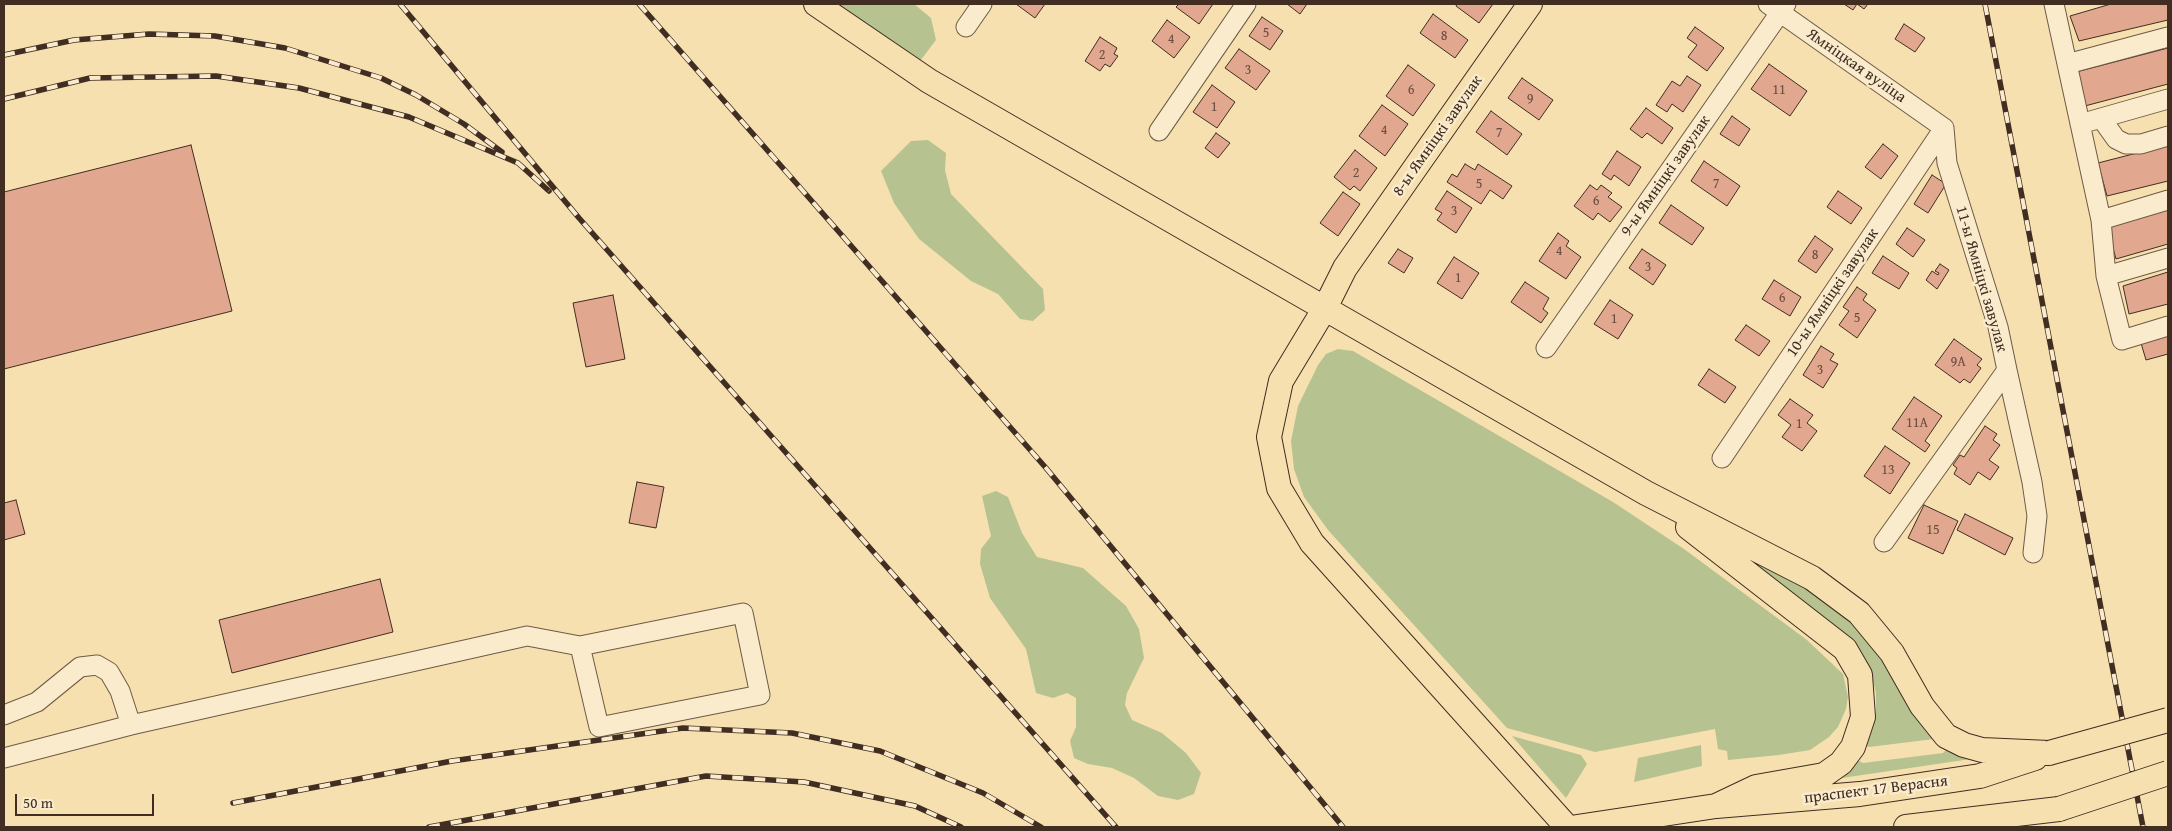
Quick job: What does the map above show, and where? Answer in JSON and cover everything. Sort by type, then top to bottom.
[{"type":"main road","points":[[816,4],[929,81],[1646,493],[1812,578],[1859,613],[1892,653],[1922,706],[1946,736],[1964,745],[1982,750],[2049,753]]},
{"type":"main road","name":"8-ы Ямніцкі завулак","points":[[1530,4],[1345,268],[1326,308],[1281,381],[1269,437],[1279,488],[1312,543],[1567,827]]},
{"type":"main road","points":[[1646,493],[1845,649],[1860,675],[1863,717],[1853,747],[1841,763],[1824,775],[1756,786],[1716,806]]},
{"type":"main road","name":"праспект 17 Верасня","points":[[1577,827],[1716,806],[1860,794],[1980,776],[2049,753],[2168,720]]},
{"type":"main road","points":[[1906,827],[2059,809],[2168,773]]},
{"type":"main road","points":[[2036,827],[2059,809]]},
{"type":"street","points":[[966,28],[982,4]]},
{"type":"street","points":[[1159,131],[1246,4]]},
{"type":"street","points":[[2054,4],[2101,220],[2106,276],[2122,340],[2168,326]]},
{"type":"street","name":"Ямніцкая вуліца","points":[[1778,7],[1944,128]]},
{"type":"street","name":"9-ы Ямніцкі завулак","points":[[1546,348],[1778,7]]},
{"type":"street","points":[[2067,64],[2168,37]]},
{"type":"street","points":[[2080,124],[2168,99]]},
{"type":"street","points":[[2101,118],[2116,139],[2126,144],[2141,144],[2168,136]]},
{"type":"street","name":"11-ы Ямніцкі завулак","points":[[1884,542],[2006,370],[1998,327],[1947,164],[1944,128]]},
{"type":"street","name":"10-ы Ямніцкі завулак","points":[[1722,458],[1944,128]]},
{"type":"street","points":[[2101,220],[2168,200]]},
{"type":"street","points":[[2106,276],[2168,258]]},
{"type":"street","points":[[2006,370],[2032,482],[2037,516],[2033,553]]},
{"type":"street","points":[[4,758],[131,726],[527,636],[580,646],[743,613],[760,695],[599,727],[580,646]]},
{"type":"street","points":[[4,715],[37,702],[80,667],[97,665],[109,672],[120,691],[131,726]]},
{"type":"green space","points":[[823,4],[914,4],[931,18],[936,40],[920,61]]},
{"type":"green space","points":[[928,140],[946,153],[945,170],[951,194],[1043,289],[1045,310],[1033,321],[1020,319],[998,294],[971,281],[919,239],[894,203],[881,171],[911,141]]},
{"type":"green space","points":[[1338,349],[1353,351],[1613,502],[1684,549],[1807,640],[1843,674],[1848,697],[1846,709],[1838,727],[1829,737],[1810,750],[1728,760],[1727,751],[1718,749],[1715,729],[1595,752],[1507,728],[1328,530],[1304,497],[1294,469],[1291,441],[1298,406],[1318,365],[1326,354]]},
{"type":"green space","points":[[996,491],[1008,497],[1022,533],[1037,557],[1083,568],[1126,606],[1139,629],[1144,658],[1127,693],[1125,705],[1132,720],[1162,733],[1186,753],[1201,773],[1194,794],[1178,800],[1158,796],[1134,778],[1112,768],[1088,764],[1074,758],[1070,741],[1076,727],[1076,698],[1067,693],[1053,698],[1036,693],[1026,649],[990,598],[980,564],[981,549],[991,536],[982,496]]},
{"type":"green space","points":[[1737,550],[1831,602],[1873,642],[1934,739],[1869,747],[1863,745],[1873,728],[1876,712],[1876,693],[1870,669],[1861,651],[1841,631],[1735,553]]},
{"type":"green space","points":[[1512,736],[1581,755],[1587,764],[1566,798]]},
{"type":"green space","points":[[1701,745],[1702,766],[1634,782],[1638,758]]},
{"type":"green space","points":[[1947,749],[1971,759],[1842,778],[1834,777],[1855,759],[1863,763],[1943,753]]},
{"type":"building","points":[[1016,4],[1045,4],[1035,18]]},
{"type":"building","points":[[1179,4],[1213,4],[1199,24],[1176,7]]},
{"type":"building","points":[[1287,4],[1307,4],[1300,14]]},
{"type":"building","points":[[1457,4],[1493,4],[1479,23],[1456,6]]},
{"type":"building","points":[[1844,4],[1857,4],[1853,10]]},
{"type":"building","points":[[1857,4],[1868,4],[1864,9]]},
{"type":"building","points":[[2111,4],[2168,4],[2168,20],[2079,41],[2070,16]]},
{"type":"building","points":[[1433,14],[1468,40],[1455,58],[1420,33]]},
{"type":"building","points":[[1262,17],[1283,31],[1270,50],[1249,36]]},
{"type":"building","points":[[1167,20],[1190,37],[1174,58],[1152,41]]},
{"type":"building","points":[[1904,24],[1925,38],[1915,52],[1895,39]]},
{"type":"building","points":[[1695,27],[1724,48],[1707,71],[1688,57],[1697,45],[1687,38]]},
{"type":"building","points":[[1100,37],[1117,48],[1114,54],[1118,56],[1110,67],[1105,64],[1100,71],[1085,61]]},
{"type":"building","points":[[2168,48],[2168,84],[2081,107],[2072,73]]},
{"type":"building","points":[[1239,49],[1270,71],[1256,90],[1225,68]]},
{"type":"building","points":[[1769,64],[1807,91],[1790,116],[1751,89]]},
{"type":"building","points":[[1408,65],[1435,85],[1413,116],[1386,96]]},
{"type":"building","points":[[1687,76],[1701,85],[1683,112],[1672,104],[1667,112],[1656,105],[1672,81],[1680,86]]},
{"type":"building","points":[[1522,78],[1553,100],[1539,120],[1508,98]]},
{"type":"building","points":[[1212,85],[1235,102],[1217,128],[1193,112]]},
{"type":"building","points":[[1382,105],[1408,124],[1385,156],[1359,136]]},
{"type":"building","points":[[1646,108],[1673,128],[1662,144],[1647,133],[1642,138],[1630,129]]},
{"type":"building","points":[[1491,111],[1522,134],[1507,155],[1476,132]]},
{"type":"building","points":[[1732,116],[1750,129],[1739,146],[1720,134]]},
{"type":"building","points":[[1216,133],[1230,143],[1218,158],[1205,148]]},
{"type":"building","points":[[1883,144],[1898,156],[1881,179],[1865,167]]},
{"type":"building","points":[[191,145],[232,311],[4,369],[4,192]]},
{"type":"building","points":[[2168,145],[2168,181],[2107,196],[2098,163]]},
{"type":"building","points":[[1355,150],[1377,168],[1360,191],[1354,186],[1350,190],[1334,177]]},
{"type":"building","points":[[1617,151],[1641,167],[1629,186],[1614,175],[1611,180],[1602,174]]},
{"type":"building","points":[[1704,161],[1740,186],[1727,206],[1691,181]]},
{"type":"building","points":[[1465,164],[1475,170],[1478,164],[1512,186],[1503,199],[1490,190],[1481,204],[1447,182],[1452,174],[1457,177]]},
{"type":"building","points":[[1932,175],[1946,184],[1928,213],[1914,204]]},
{"type":"building","points":[[1590,185],[1597,190],[1601,185],[1612,193],[1608,197],[1622,207],[1610,222],[1598,213],[1593,220],[1574,206]]},
{"type":"building","points":[[1447,191],[1472,208],[1456,233],[1437,220],[1442,213],[1435,209]]},
{"type":"building","points":[[1838,191],[1862,208],[1851,224],[1827,207]]},
{"type":"building","points":[[1343,192],[1360,204],[1338,236],[1320,223]]},
{"type":"building","points":[[1671,205],[1704,228],[1692,245],[1659,223]]},
{"type":"building","points":[[2168,206],[2168,244],[2116,259],[2106,223]]},
{"type":"building","points":[[1907,228],[1925,240],[1913,257],[1896,244]]},
{"type":"building","points":[[1558,233],[1569,241],[1566,246],[1581,257],[1566,279],[1539,261]]},
{"type":"building","points":[[1815,236],[1833,249],[1816,273],[1798,261]]},
{"type":"building","points":[[1398,249],[1413,258],[1404,273],[1388,263]]},
{"type":"building","points":[[1642,249],[1666,265],[1653,285],[1629,268]]},
{"type":"building","points":[[1883,256],[1909,273],[1899,289],[1872,273]]},
{"type":"building","points":[[1454,257],[1479,273],[1462,299],[1437,283]]},
{"type":"building","points":[[1940,264],[1949,270],[1937,289],[1926,280],[1932,271],[1938,275],[1939,273],[1935,271]]},
{"type":"building","points":[[2168,272],[2168,304],[2129,314],[2123,286]]},
{"type":"building","points":[[1774,280],[1801,297],[1790,316],[1762,299]]},
{"type":"building","points":[[1525,282],[1549,298],[1543,309],[1548,313],[1541,323],[1511,302]]},
{"type":"building","points":[[1857,287],[1867,294],[1863,300],[1876,310],[1857,338],[1839,325],[1849,311],[1843,307]]},
{"type":"building","points":[[613,295],[625,359],[586,367],[573,303]]},
{"type":"building","points":[[1610,300],[1633,315],[1618,339],[1594,324]]},
{"type":"building","points":[[1746,325],[1770,341],[1759,356],[1735,340]]},
{"type":"building","points":[[2168,335],[2168,354],[2146,360],[2141,343]]},
{"type":"building","points":[[1954,339],[1982,359],[1977,365],[1981,368],[1970,383],[1964,379],[1960,383],[1935,365]]},
{"type":"building","points":[[1821,346],[1834,354],[1830,360],[1838,364],[1823,388],[1803,375]]},
{"type":"building","points":[[1709,369],[1736,387],[1725,403],[1698,385]]},
{"type":"building","points":[[1914,397],[1942,416],[1925,441],[1930,445],[1925,452],[1892,429]]},
{"type":"building","points":[[1790,399],[1813,415],[1807,423],[1817,431],[1802,451],[1782,437],[1791,425],[1778,415]]},
{"type":"building","points":[[1985,426],[1997,434],[1993,440],[2000,445],[1989,460],[1999,467],[1990,480],[1978,472],[1970,485],[1954,474],[1957,468],[1953,465],[1960,455],[1964,457]]},
{"type":"building","points":[[1885,446],[1910,463],[1890,494],[1864,476]]},
{"type":"building","points":[[637,482],[664,487],[656,528],[629,523]]},
{"type":"building","points":[[16,500],[25,534],[4,540],[4,503]]},
{"type":"building","points":[[1924,505],[1958,521],[1943,554],[1908,538]]},
{"type":"building","points":[[1965,514],[2013,538],[2005,555],[1957,530]]},
{"type":"building","points":[[380,579],[393,632],[232,673],[219,620]]},
{"type":"railway","points":[[400,4],[579,218],[1116,827]]},
{"type":"railway","points":[[639,4],[1046,468],[1343,827]]},
{"type":"railway","points":[[1985,4],[2143,827]]},
{"type":"railway","points":[[4,55],[74,40],[149,34],[215,36],[285,48],[381,78],[416,95],[464,124],[502,152]]},
{"type":"railway","points":[[4,99],[90,78],[216,76],[299,88],[409,117],[518,163],[549,191]]},
{"type":"railway","points":[[233,803],[452,761],[683,728],[792,733],[880,751],[983,793],[1041,827]]},
{"type":"railway","points":[[429,827],[706,776],[804,782],[915,806],[961,827]]}]
